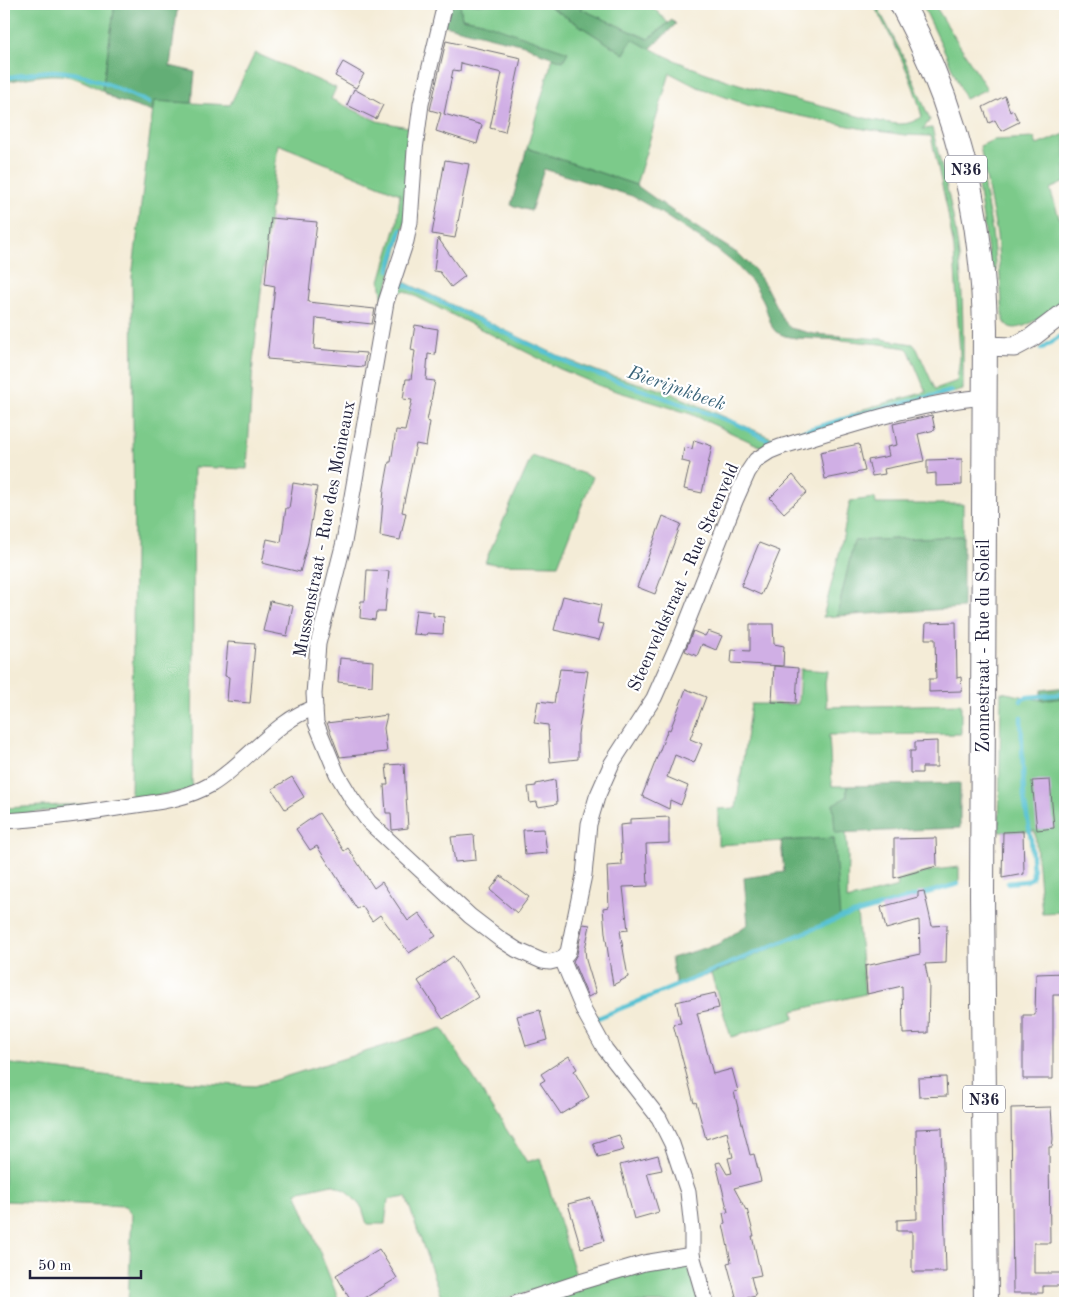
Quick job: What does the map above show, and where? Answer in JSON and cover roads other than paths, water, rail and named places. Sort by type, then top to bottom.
[{"type":"main road","name":"Zonnestraat - Rue du Soleil","points":[[902,4],[928,55],[962,154],[980,242],[984,281],[982,913],[986,1303]]},
{"type":"street","name":"Mussenstraat - Rue des Moineaux","points":[[445,4],[421,104],[415,150],[410,222],[404,248],[386,302],[344,542],[318,644],[314,694],[316,723],[337,774],[352,799],[370,822],[470,916],[500,940],[542,961],[550,962],[562,959]]},
{"type":"street","points":[[985,346],[1014,347],[1031,338],[1065,312]]},
{"type":"street","name":"Steenveldstraat - Rue Steenveld","points":[[562,959],[568,952],[574,932],[584,875],[589,824],[597,797],[612,763],[654,698],[682,635],[735,501],[752,465],[770,451],[835,430],[952,400],[985,397]]},
{"type":"street","points":[[4,821],[65,816],[169,801],[192,795],[225,775],[302,711],[315,708]]},
{"type":"street","points":[[562,959],[584,1011],[605,1049],[659,1118],[672,1144],[688,1192],[692,1229],[692,1256],[706,1303]]},
{"type":"street","points":[[517,1303],[644,1263],[692,1256]]},
{"type":"waterway","name":"Bierijnkbeek","points":[[4,78],[48,71],[79,74],[103,82],[149,103]]},
{"type":"waterway","name":"Bierijnkbeek","points":[[389,270],[401,230]]},
{"type":"waterway","name":"Bierijnkbeek","points":[[403,284],[577,367],[735,423],[770,441],[861,414],[952,391]]},
{"type":"waterway","name":"Bierijnkbeek","points":[[1041,349],[1065,333]]},
{"type":"waterway","points":[[1021,701],[1028,697],[1065,694]]},
{"type":"waterway","points":[[1008,883],[1026,881],[1032,878],[1033,875],[1031,839],[1024,798],[1021,717]]},
{"type":"waterway","points":[[598,1018],[840,918],[958,884]]}]
